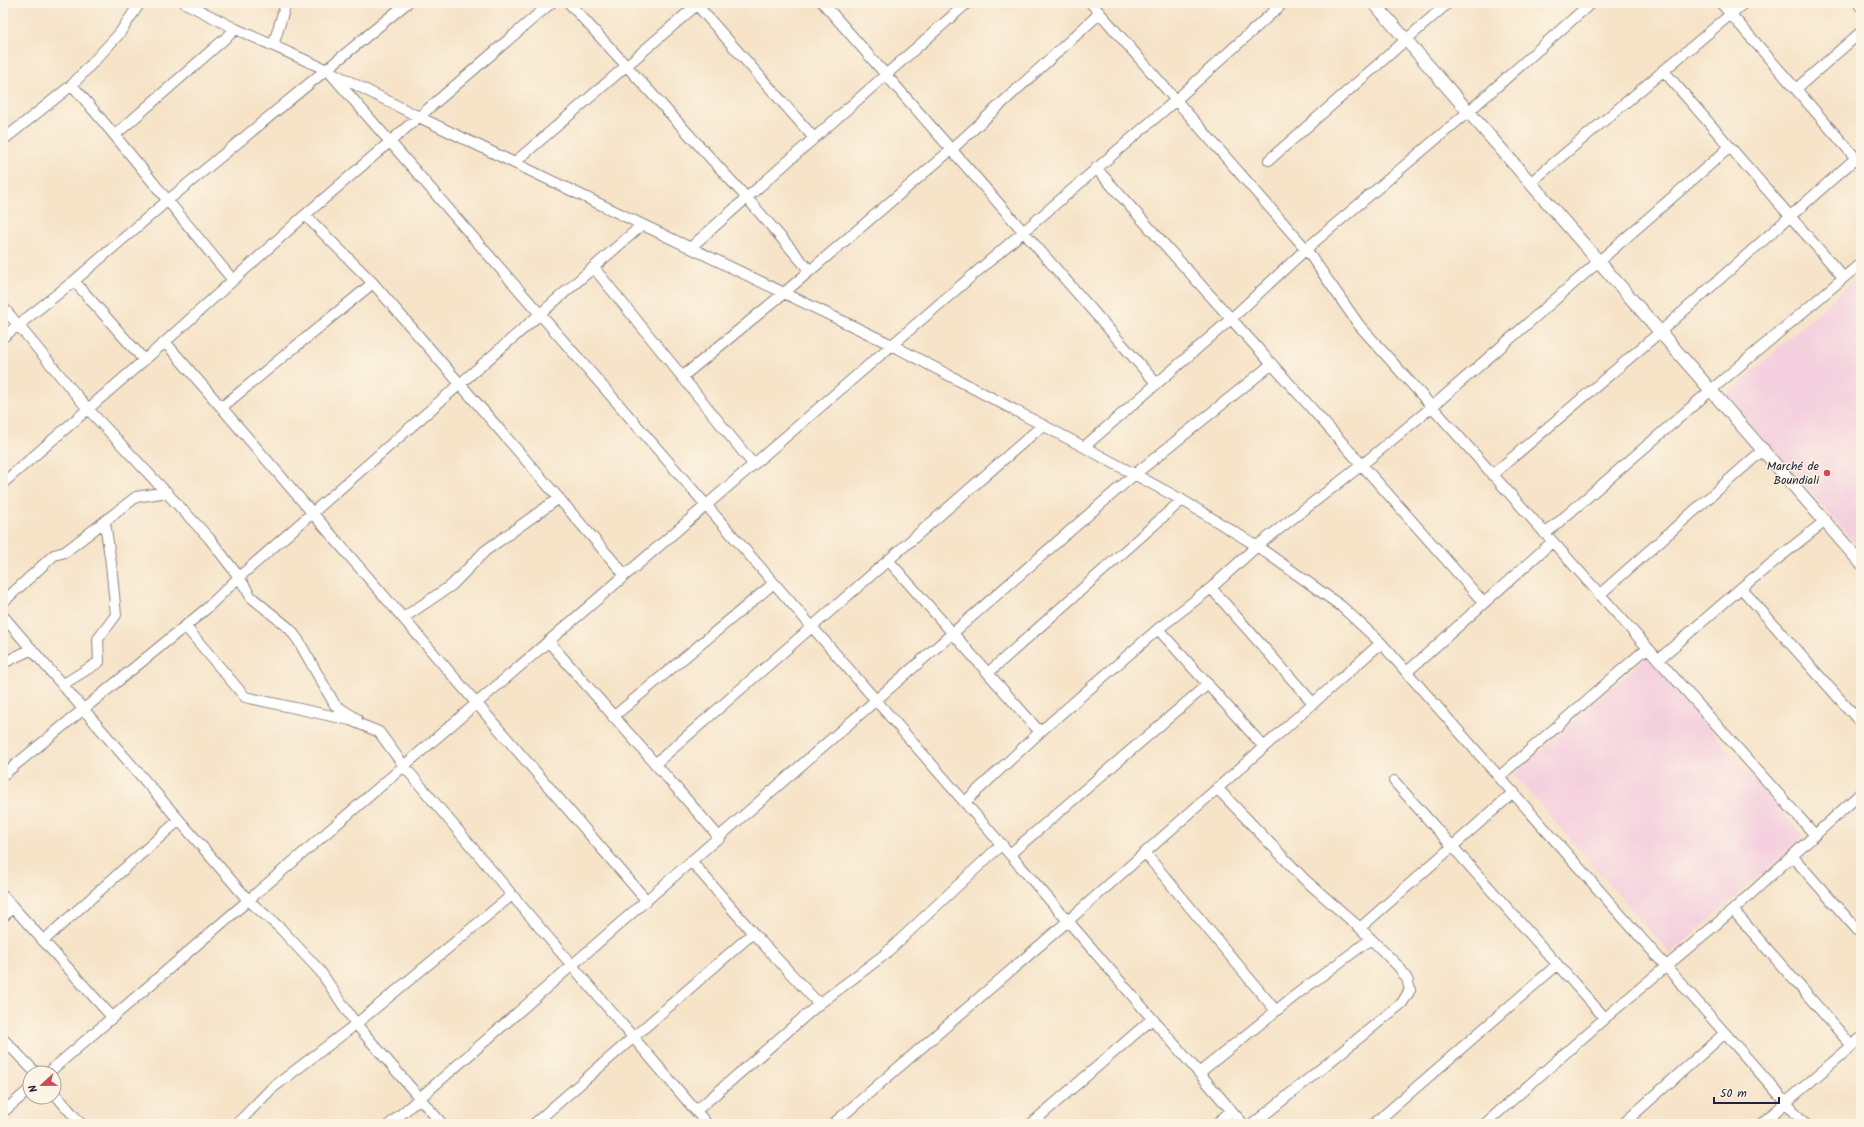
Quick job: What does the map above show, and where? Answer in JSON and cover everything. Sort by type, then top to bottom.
[{"type":"main road","points":[[1374,3],[1404,40],[1764,449],[1861,562]]},
{"type":"street","points":[[3,140],[72,85],[119,34],[140,3]]},
{"type":"street","points":[[185,3],[236,29],[327,70],[419,117],[892,345],[1182,500],[1256,546],[1341,606],[1381,643],[1500,776],[1805,1124]]},
{"type":"street","points":[[273,46],[286,3]]},
{"type":"street","points":[[3,337],[74,281],[407,3]]},
{"type":"street","points":[[3,483],[165,342],[305,215],[551,3]]},
{"type":"street","points":[[569,3],[746,197],[810,271]]},
{"type":"street","points":[[823,3],[1156,383]]},
{"type":"street","points":[[690,248],[967,3]]},
{"type":"street","points":[[1091,3],[1306,249],[1359,325],[1815,835]]},
{"type":"street","points":[[57,1065],[1176,100],[1283,3]]},
{"type":"street","points":[[1269,160],[1448,3]]},
{"type":"street","points":[[1084,447],[1156,383],[1231,320],[1306,249],[1468,112],[1591,3]]},
{"type":"street","points":[[1492,474],[1660,332],[1791,217],[1858,161],[1797,88],[1721,3]]},
{"type":"street","points":[[1530,183],[1744,3]]},
{"type":"street","points":[[1858,3],[1861,6]]},
{"type":"street","points":[[514,163],[698,4],[814,138]]},
{"type":"street","points":[[682,377],[784,293],[952,149],[1100,13]]},
{"type":"street","points":[[115,135],[236,29]]},
{"type":"street","points":[[1797,88],[1861,32]]},
{"type":"street","points":[[327,70],[1002,844],[1243,1124]]},
{"type":"street","points":[[1663,70],[1843,277]]},
{"type":"street","points":[[72,85],[115,135],[167,202],[233,280]]},
{"type":"street","points":[[965,802],[1040,732],[1158,629],[1211,588],[1256,546],[1363,464],[1433,406],[1599,263],[1730,147]]},
{"type":"street","points":[[1096,168],[1231,320],[1363,464],[1483,602]]},
{"type":"street","points":[[305,215],[373,283],[625,574]]},
{"type":"street","points":[[3,775],[82,708],[185,626],[239,577],[642,225]]},
{"type":"street","points":[[1545,534],[1711,390],[1861,263]]},
{"type":"street","points":[[594,268],[753,464]]},
{"type":"street","points":[[74,281],[144,360]]},
{"type":"street","points":[[222,408],[373,283]]},
{"type":"street","points":[[3,307],[88,409],[209,538],[239,577],[250,597],[281,621],[298,640],[335,705],[379,732],[404,766],[707,1124]]},
{"type":"street","points":[[165,342],[647,901]]},
{"type":"street","points":[[390,1124],[720,838],[1134,475],[1272,364]]},
{"type":"street","points":[[655,764],[1043,425]]},
{"type":"street","points":[[1599,595],[1764,449]]},
{"type":"street","points":[[3,602],[54,555],[65,552],[136,498],[167,492]]},
{"type":"street","points":[[403,618],[452,585],[485,551],[559,498]]},
{"type":"street","points":[[989,672],[1182,500]]},
{"type":"street","points":[[1658,660],[1741,588],[1825,521]]},
{"type":"street","points":[[62,685],[99,662],[98,640],[116,615],[105,522]]},
{"type":"street","points":[[1406,672],[1552,542]]},
{"type":"street","points":[[888,560],[954,632],[1040,732]]},
{"type":"street","points":[[613,717],[774,582]]},
{"type":"street","points":[[1211,588],[1313,703]]},
{"type":"street","points":[[1741,588],[1861,723]]},
{"type":"street","points":[[3,616],[248,900],[280,928],[320,971],[356,1024],[442,1124]]},
{"type":"street","points":[[185,626],[245,697],[350,720],[379,732]]},
{"type":"street","points":[[1158,629],[1264,747]]},
{"type":"street","points":[[548,641],[720,838]]},
{"type":"street","points":[[832,1124],[1068,921],[1381,643]]},
{"type":"street","points":[[1500,776],[1647,648]]},
{"type":"street","points":[[3,664],[32,649]]},
{"type":"street","points":[[1010,854],[1208,684]]},
{"type":"street","points":[[1394,781],[1605,1018]]},
{"type":"street","points":[[1217,788],[1304,879],[1360,928],[1399,967],[1407,979],[1410,990],[1402,1003],[1253,1124]]},
{"type":"street","points":[[1360,928],[1451,846],[1514,792]]},
{"type":"street","points":[[1485,1124],[1605,1018],[1733,910],[1793,857],[1861,793]]},
{"type":"street","points":[[43,941],[179,820]]},
{"type":"street","points":[[696,1111],[819,1004],[884,955],[1002,844]]},
{"type":"street","points":[[1145,853],[1276,1011]]},
{"type":"street","points":[[1793,857],[1861,934]]},
{"type":"street","points":[[692,862],[753,933],[819,1004]]},
{"type":"street","points":[[237,1124],[271,1089],[356,1024],[512,895]]},
{"type":"street","points":[[3,896],[112,1017]]},
{"type":"street","points":[[3,916],[13,907]]},
{"type":"street","points":[[1733,910],[1852,1046]]},
{"type":"street","points":[[534,1124],[753,933]]},
{"type":"street","points":[[1199,1073],[1276,1011],[1371,939]]},
{"type":"street","points":[[1374,1124],[1557,964]]},
{"type":"street","points":[[1031,1124],[1152,1019]]},
{"type":"street","points":[[1623,1124],[1725,1033]]},
{"type":"street","points":[[1761,1124],[1861,1038]]},
{"type":"street","points":[[3,1039],[28,1065]]},
{"type":"street","points":[[3,1112],[22,1095]]},
{"type":"street","points":[[62,1102],[81,1124]]},
{"type":"street","points":[[1216,1124],[1231,1111]]},
{"type":"shaded area","name":"Marché de Boundiali","points":[[1861,274],[1861,550],[1725,396]]},
{"type":"shaded area","points":[[1647,657],[1804,837],[1670,954],[1514,775]]},
{"type":"place","name":"Marché de Boundiali","points":[[1827,473]]}]
